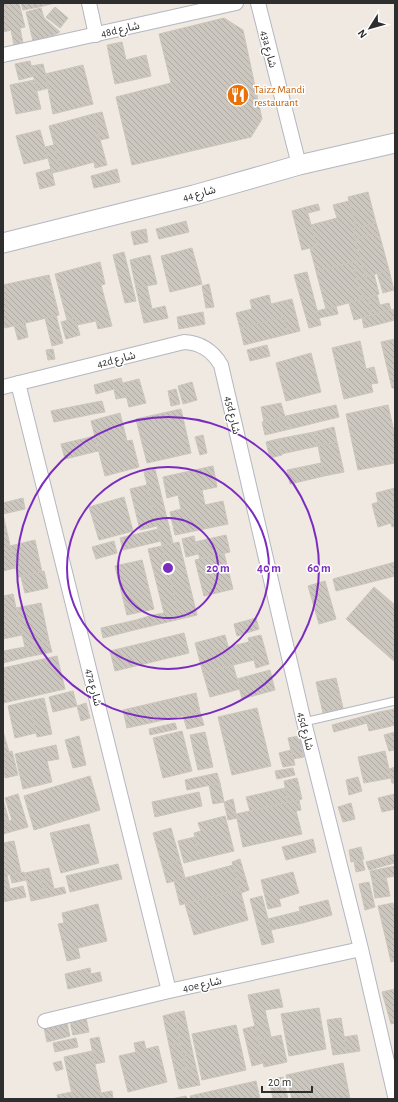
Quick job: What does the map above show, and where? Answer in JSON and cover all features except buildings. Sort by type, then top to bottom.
[{"type":"street","points":[[89,3],[96,35]]},
{"type":"street","name":"48d شارع","points":[[3,56],[236,3]]},
{"type":"street","name":"43a شارع","points":[[258,3],[299,165]]},
{"type":"street","name":"شارع 44","points":[[3,243],[194,195],[299,165],[395,143]]},
{"type":"street","name":"42d شارع","points":[[3,387],[184,342],[206,348],[217,358],[221,365]]},
{"type":"street","name":"45d شارع","points":[[221,365],[304,722],[361,949],[395,1096]]},
{"type":"street","name":"47a شارع","points":[[18,383],[169,991]]},
{"type":"street","name":"40e شارع","points":[[45,1021],[169,991],[361,949]]},
{"type":"lane","points":[[304,722],[395,701]]},
{"type":"place","name":"Taizz Mandi restaurant","points":[[238,95]]}]
